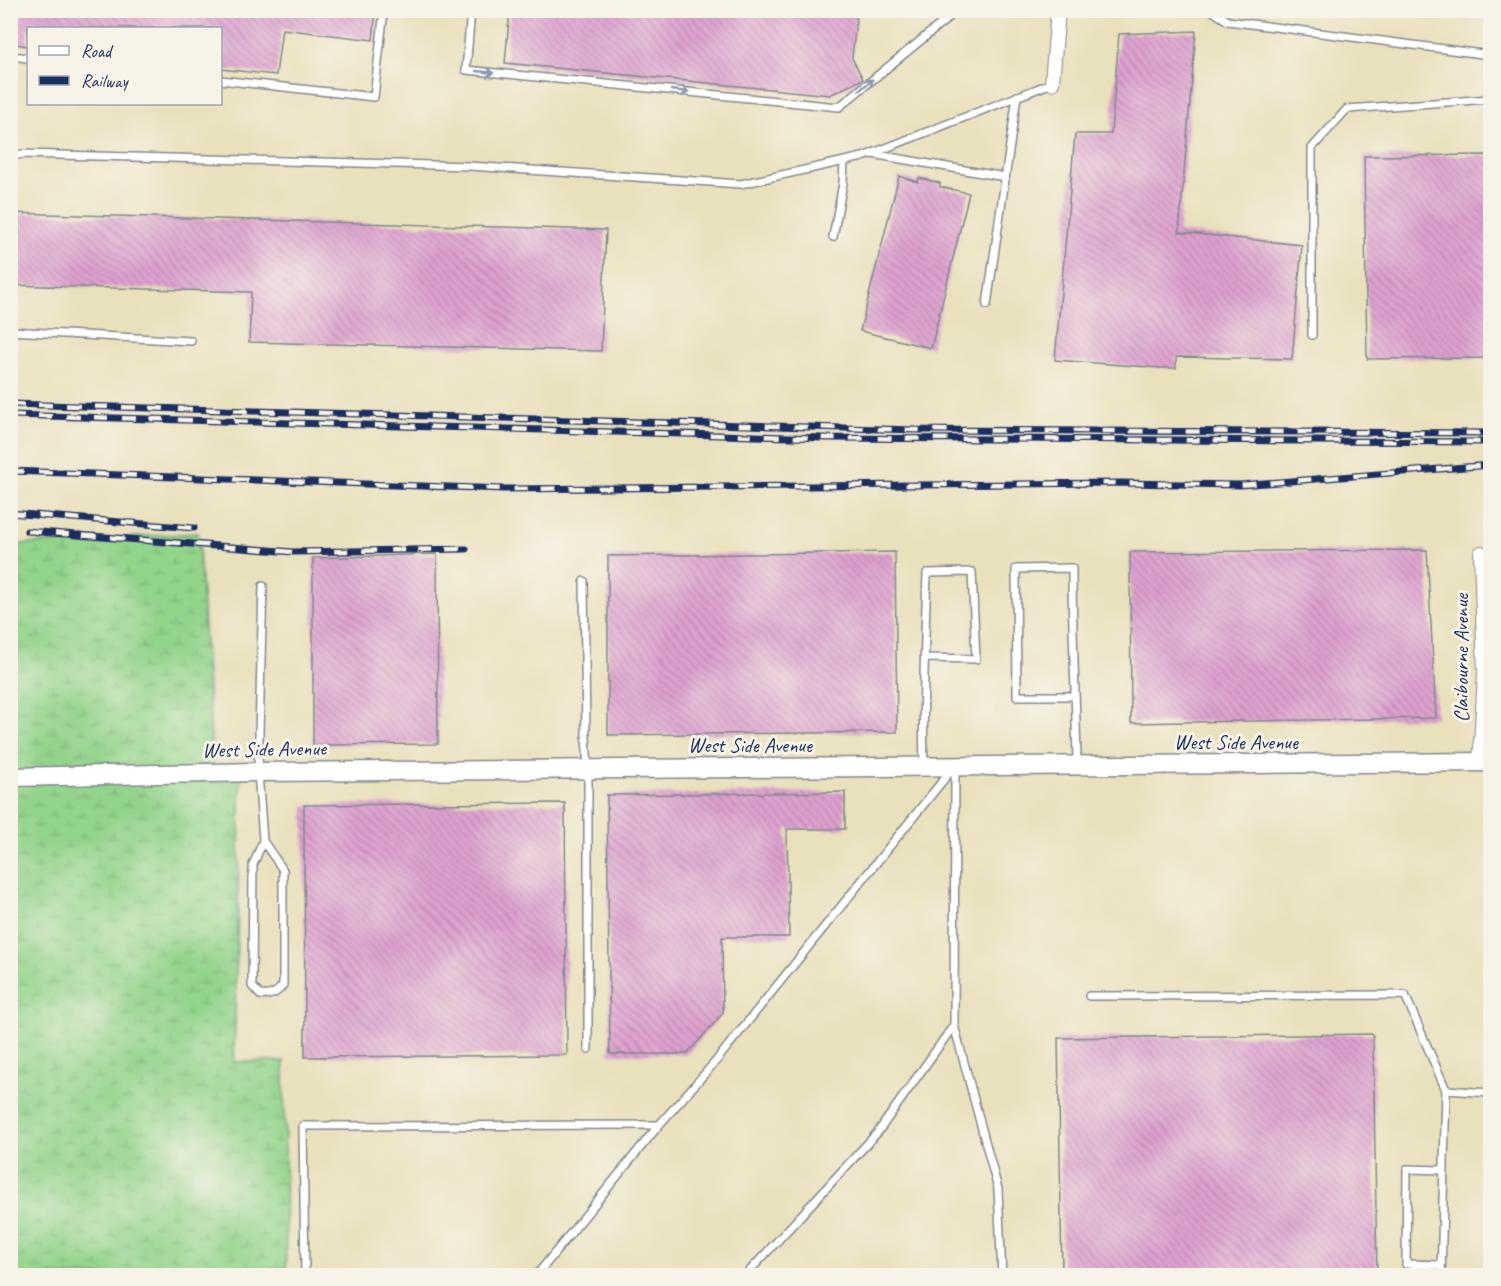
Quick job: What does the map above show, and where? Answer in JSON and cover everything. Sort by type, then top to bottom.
[{"type":"street","points":[[1052,83],[1058,10]]},
{"type":"street","name":"Claibourne Avenue","points":[[1481,553],[1485,762]]},
{"type":"street","name":"West Side Avenue","points":[[10,777],[258,772],[1485,762]]},
{"type":"lane","points":[[222,80],[374,97],[384,10]]},
{"type":"lane","points":[[471,10],[466,70],[839,107],[958,10]]},
{"type":"lane","points":[[1211,10],[1228,21],[1491,55]]},
{"type":"lane","points":[[10,56],[27,58]]},
{"type":"lane","points":[[10,157],[22,154],[469,165],[741,184],[872,153],[1052,83]]},
{"type":"lane","points":[[987,305],[1017,96]]},
{"type":"lane","points":[[1312,335],[1312,148],[1347,109],[1491,99]]},
{"type":"lane","points":[[872,153],[1005,177]]},
{"type":"lane","points":[[834,237],[843,183],[844,161]]},
{"type":"lane","points":[[10,331],[191,341]]},
{"type":"lane","points":[[1075,696],[1017,696],[1016,569],[1072,568],[1077,766]]},
{"type":"lane","points":[[924,766],[923,731],[927,573],[972,572],[976,659],[925,658]]},
{"type":"lane","points":[[584,581],[588,769],[588,1049]]},
{"type":"lane","points":[[263,586],[258,772],[263,841],[253,865],[252,987],[260,995],[271,996],[283,985],[283,870],[263,841]]},
{"type":"lane","points":[[955,766],[954,1025],[998,1189],[1002,1275]]},
{"type":"lane","points":[[536,1275],[659,1125],[716,1061],[955,766]]},
{"type":"lane","points":[[1089,996],[1405,995],[1446,1090],[1441,1275]]},
{"type":"lane","points":[[745,1275],[878,1132],[954,1025]]},
{"type":"lane","points":[[1446,1090],[1491,1093]]},
{"type":"lane","points":[[305,1275],[303,1126],[659,1125]]},
{"type":"lane","points":[[1441,1265],[1406,1264],[1407,1169],[1444,1170]]},
{"type":"green space","points":[[198,533],[213,769],[241,771],[234,1062],[284,1061],[286,1275],[11,1276],[11,545]]},
{"type":"building","points":[[10,10],[376,10],[373,40],[282,29],[276,75],[222,69],[222,27],[27,27],[27,46],[15,44],[16,29],[10,29]]},
{"type":"building","points":[[510,10],[857,10],[852,58],[863,79],[830,95],[505,63]]},
{"type":"building","points":[[1196,31],[1179,232],[1302,245],[1292,359],[1176,357],[1176,368],[1055,360],[1075,134],[1111,134],[1119,34]]},
{"type":"building","points":[[1491,155],[1491,358],[1367,359],[1364,156]]},
{"type":"building","points":[[899,176],[918,182],[919,178],[940,183],[940,187],[969,193],[931,348],[860,331]]},
{"type":"building","points":[[10,213],[606,230],[601,351],[249,342],[251,292],[10,285]]},
{"type":"building","points":[[1427,550],[1436,718],[1131,723],[1130,552]]},
{"type":"building","points":[[895,552],[897,732],[608,735],[608,556]]},
{"type":"building","points":[[437,554],[438,744],[313,745],[313,558]]},
{"type":"building","points":[[845,792],[845,829],[787,829],[789,937],[722,937],[723,1013],[687,1054],[610,1054],[607,795]]},
{"type":"building","points":[[565,803],[567,1055],[305,1057],[304,805]]},
{"type":"building","points":[[1373,1034],[1377,1275],[1062,1275],[1058,1038]]},
{"type":"railway","points":[[10,404],[916,430],[1490,433]]},
{"type":"railway","points":[[10,415],[824,438],[1490,442]]},
{"type":"railway","points":[[10,471],[504,489],[1121,483],[1240,485],[1490,465]]},
{"type":"railway","points":[[10,513],[194,528]]},
{"type":"railway","points":[[27,531],[293,552],[466,549]]}]
